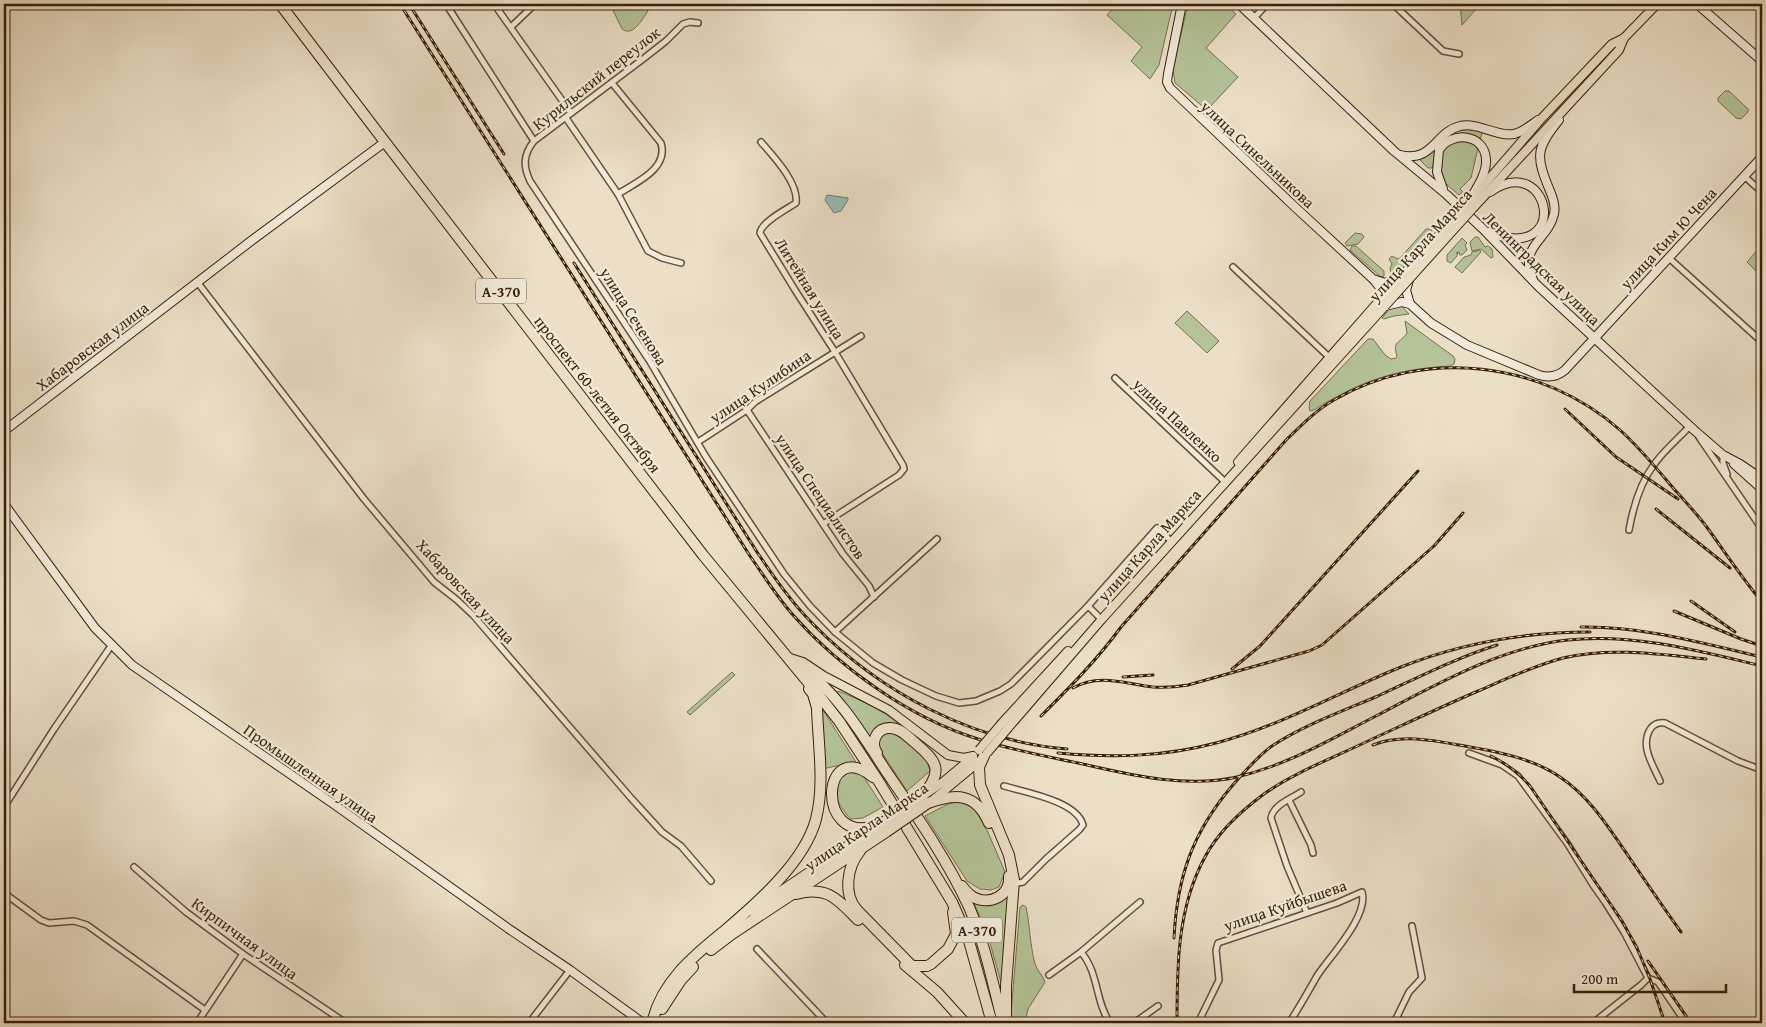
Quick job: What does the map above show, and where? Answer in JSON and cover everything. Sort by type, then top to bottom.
[{"type":"highway","name":"проспект 60-летия Октября","points":[[280,4],[703,555],[839,721],[879,782],[952,902],[969,941],[992,1023]]},
{"type":"highway","name":"проспект 60-летия Октября","points":[[787,657],[811,674],[828,690],[866,741],[934,844],[969,907],[980,937],[1005,1023]]},
{"type":"highway","points":[[727,928],[772,886],[798,858],[816,819],[820,774],[816,708],[813,694],[787,657]]},
{"type":"highway","points":[[902,795],[874,748],[875,739],[880,731],[885,729],[897,729],[904,733],[933,760],[936,772],[935,778],[926,799]]},
{"type":"highway","points":[[983,753],[979,767],[980,785],[1013,869],[1014,884],[1005,1023]]},
{"type":"highway","points":[[879,782],[864,770],[848,768],[840,771],[836,776],[832,791],[834,808],[849,826],[856,828],[883,828]]},
{"type":"highway","points":[[727,928],[926,799],[957,796],[974,802],[981,809],[986,816],[1008,870],[1010,880],[1008,887],[997,898],[982,900],[968,894],[934,844]]},
{"type":"highway","name":"улица Карла Маркса","points":[[653,1023],[681,980],[695,964],[732,934],[868,844],[883,828]]},
{"type":"highway","points":[[868,844],[858,853],[850,870],[848,884],[851,899],[858,910],[912,966],[927,966],[934,962],[951,944],[956,929],[952,902]]},
{"type":"highway","points":[[784,899],[810,891],[833,896],[892,954],[937,992],[965,1023]]},
{"type":"highway","name":"улица Карла Маркса","points":[[653,1023],[655,1008],[675,975],[727,928]]},
{"type":"main road","name":"улица Синельникова","points":[[1182,4],[1168,74],[1167,82],[1170,88],[1310,222],[1373,279]]},
{"type":"main road","name":"Ленинградская улица","points":[[1239,4],[1396,153],[1447,195],[1483,229],[1535,284],[1692,428]]},
{"type":"main road","name":"улица Карла Маркса","points":[[1005,726],[1329,358],[1382,304],[1410,279],[1542,118],[1612,44],[1624,38],[1657,4]]},
{"type":"main road","points":[[1697,4],[1762,61]]},
{"type":"main road","name":"улица Карла Маркса","points":[[1472,205],[1570,105],[1619,50],[1624,38]]},
{"type":"main road","points":[[1535,284],[1531,274],[1529,259],[1531,249],[1550,224],[1555,210],[1553,199],[1541,168],[1541,150],[1547,134],[1570,105]]},
{"type":"main road","points":[[1447,195],[1439,184],[1437,172],[1438,145],[1449,131],[1461,126],[1471,125],[1515,134],[1542,118]]},
{"type":"main road","points":[[1396,153],[1407,156],[1419,155],[1452,138],[1466,137],[1476,141],[1484,150],[1486,167],[1472,205]]},
{"type":"main road","name":"Хабаровская улица","points":[[4,431],[385,142]]},
{"type":"main road","name":"улица Ким Ю Чена","points":[[1595,338],[1762,157]]},
{"type":"main road","points":[[1382,304],[1399,278],[1472,205],[1499,187],[1510,183],[1525,184],[1538,193],[1544,206],[1544,219],[1537,231],[1527,236],[1512,238],[1499,236],[1483,229]]},
{"type":"main road","points":[[1373,279],[1385,283],[1399,278]]},
{"type":"main road","points":[[1373,279],[1380,289],[1382,304]]},
{"type":"main road","points":[[1410,279],[1406,290],[1410,304]]},
{"type":"main road","points":[[1382,304],[1402,302],[1410,304],[1431,323],[1468,345],[1544,376],[1553,377],[1562,373],[1595,338]]},
{"type":"main road","name":"улица Карла Маркса","points":[[1005,726],[1102,620],[1382,304]]},
{"type":"main road","points":[[1692,428],[1762,489]]},
{"type":"main road","points":[[1726,457],[1762,479]]},
{"type":"main road","name":"Промышленная улица","points":[[4,504],[95,628],[132,665],[335,805],[643,1023]]},
{"type":"main road","points":[[787,657],[803,662],[824,676],[889,710],[948,755],[964,758],[983,753],[1005,726]]},
{"type":"main road","name":"улица Карла Маркса","points":[[926,799],[968,772],[983,753]]},
{"type":"main road","points":[[926,799],[973,756]]},
{"type":"street","points":[[446,4],[534,142]]},
{"type":"street","points":[[494,4],[571,114]]},
{"type":"street","points":[[511,27],[535,4]]},
{"type":"street","points":[[1254,18],[1267,4]]},
{"type":"street","points":[[1393,4],[1443,51],[1459,54]]},
{"type":"street","name":"Курильский переулок","points":[[534,142],[666,41],[683,24],[690,22],[698,23]]},
{"type":"street","points":[[612,83],[659,141],[662,149],[660,160],[652,172],[618,194]]},
{"type":"street","points":[[566,118],[618,194],[648,251],[662,258],[681,263]]},
{"type":"street","name":"улица Сеченова","points":[[534,142],[527,152],[524,161],[530,181],[649,360],[748,520],[784,574],[810,606],[835,632],[874,663],[902,680],[936,696],[959,702],[976,701],[990,697],[1011,684],[1088,606],[1156,528],[1169,539]]},
{"type":"street","name":"Литейная улица","points":[[761,142],[787,175],[793,185],[797,199],[796,203],[767,222],[761,228],[760,233],[902,461],[904,468],[899,475],[823,524]]},
{"type":"street","points":[[1744,176],[1762,192]]},
{"type":"street","points":[[1669,258],[1762,342]]},
{"type":"street","points":[[1233,267],[1329,358]]},
{"type":"street","name":"Хабаровская улица","points":[[198,283],[364,499],[434,582],[473,615],[631,798],[662,832],[681,846],[711,881]]},
{"type":"street","name":"улица Кулибина","points":[[698,442],[747,410],[755,402],[861,336]]},
{"type":"street","name":"улица Павленко","points":[[1115,378],[1223,480]]},
{"type":"street","name":"улица Специалистов","points":[[747,410],[843,554],[869,586],[874,597]]},
{"type":"street","points":[[1629,530],[1633,510],[1646,477],[1654,465],[1692,428]]},
{"type":"street","name":"Ленинградская улица","points":[[1692,428],[1762,529]]},
{"type":"street","points":[[1726,457],[1723,463],[1729,481]]},
{"type":"street","points":[[835,632],[937,539]]},
{"type":"street","points":[[1088,606],[1099,617]]},
{"type":"street","points":[[4,807],[54,728],[112,646]]},
{"type":"street","points":[[1660,780],[1649,756],[1646,744],[1648,732],[1654,725],[1660,722],[1738,761],[1762,770]]},
{"type":"street","points":[[1469,754],[1502,765],[1518,776],[1567,843],[1605,902],[1624,932],[1648,978],[1658,982],[1686,1023]]},
{"type":"street","points":[[1004,786],[1062,804],[1081,819],[1083,825],[1046,858],[1023,882],[1014,884]]},
{"type":"street","points":[[1301,792],[1280,805],[1273,812],[1272,822],[1287,866],[1307,913]]},
{"type":"street","points":[[1289,800],[1313,853]]},
{"type":"street","name":"Кирпичная улица","points":[[134,867],[186,912],[243,954],[346,1023]]},
{"type":"street","name":"улица Куйбышева","points":[[1198,1023],[1219,980],[1216,950],[1218,943],[1337,903],[1362,892],[1362,904],[1354,924],[1317,976],[1289,1023]]},
{"type":"street","points":[[4,894],[41,920],[49,923],[74,921],[87,924],[205,1010]]},
{"type":"street","points":[[1049,975],[1081,952],[1140,902]]},
{"type":"street","points":[[1394,1023],[1409,992],[1422,978],[1412,926]]},
{"type":"street","points":[[757,949],[828,1023]]},
{"type":"street","points":[[1081,952],[1095,974],[1102,1009],[1110,1023]]},
{"type":"street","points":[[197,1023],[243,954]]},
{"type":"street","points":[[529,1023],[570,970]]},
{"type":"street","points":[[1593,1023],[1648,978]]},
{"type":"street","points":[[1134,1023],[1158,1006]]},
{"type":"green space","points":[[610,4],[652,4],[639,24],[631,31],[626,31],[622,29]]},
{"type":"green space","points":[[1117,4],[1173,4],[1159,65],[1150,79],[1131,61],[1142,47],[1107,15]]},
{"type":"green space","points":[[1188,4],[1225,4],[1236,14],[1206,48],[1238,77],[1207,110],[1175,83],[1173,69]]},
{"type":"green space","points":[[1460,4],[1476,4],[1477,8],[1462,25]]},
{"type":"green space","points":[[1725,91],[1729,91],[1748,109],[1748,112],[1741,119],[1736,118],[1718,101],[1718,98]]},
{"type":"green space","points":[[1465,128],[1483,130],[1480,140],[1449,137]]},
{"type":"green space","points":[[1454,141],[1469,141],[1478,148],[1471,178],[1460,189],[1463,192],[1459,195],[1440,179],[1442,150]]},
{"type":"green space","points":[[1437,146],[1432,168],[1428,168],[1419,159],[1430,153]]},
{"type":"green space","points":[[1426,229],[1431,229],[1433,235],[1399,273],[1391,274],[1390,268],[1392,264],[1389,259],[1392,256],[1400,258]]},
{"type":"green space","points":[[1355,233],[1362,234],[1364,237],[1358,244],[1347,246],[1345,243]]},
{"type":"green space","points":[[1475,237],[1478,237],[1485,247],[1488,246],[1492,249],[1493,257],[1491,258],[1481,249],[1472,251],[1470,242]]},
{"type":"green space","points":[[1462,238],[1467,243],[1465,245],[1467,250],[1462,255],[1459,252],[1456,253],[1458,253],[1457,256],[1451,263],[1447,261],[1447,255]]},
{"type":"green space","points":[[1762,245],[1762,264],[1756,271],[1747,262]]},
{"type":"green space","points":[[1352,246],[1356,246],[1384,271],[1384,276],[1381,277],[1350,250]]},
{"type":"green space","points":[[1480,250],[1481,252],[1462,273],[1455,267],[1464,257]]},
{"type":"green space","points":[[1401,305],[1409,314],[1382,318],[1390,308]]},
{"type":"green space","points":[[1187,311],[1219,341],[1207,353],[1175,323]]},
{"type":"green space","points":[[1405,321],[1453,356],[1455,359],[1454,364],[1412,370],[1379,378],[1347,391],[1310,411],[1310,401],[1368,339],[1373,339],[1385,355],[1391,359],[1396,358],[1395,347],[1407,333]]},
{"type":"green space","points":[[732,672],[735,675],[690,715],[687,712]]},
{"type":"green space","points":[[838,691],[863,701],[900,725],[871,740],[836,694]]},
{"type":"green space","points":[[821,707],[856,762],[822,769]]},
{"type":"green space","points":[[888,732],[899,734],[927,761],[930,771],[907,791],[877,745],[881,735]]},
{"type":"green space","points":[[848,772],[862,774],[883,807],[863,818],[851,819],[836,795],[837,782]]},
{"type":"green space","points":[[960,801],[974,808],[987,830],[1005,872],[999,887],[991,890],[980,889],[967,881],[925,816],[948,804]]},
{"type":"green space","points":[[1009,893],[1002,986],[988,936],[973,901]]},
{"type":"green space","points":[[1023,905],[1026,907],[1035,964],[1045,982],[1028,1009],[1025,1023],[1013,1023],[1011,1013],[1020,907]]},
{"type":"water","points":[[827,195],[848,198],[848,200],[841,211],[834,213],[825,200]]},
{"type":"railway","points":[[400,4],[750,556],[776,594],[793,615],[832,654],[878,689],[902,705],[927,718],[952,730],[992,743],[1124,773],[1181,781],[1218,780],[1256,772],[1292,758],[1469,669],[1518,650],[1543,644],[1593,638],[1642,641],[1690,649],[1762,666]]},
{"type":"railway","points":[[409,4],[504,154]]},
{"type":"railway","points":[[574,263],[757,552],[776,580],[813,624],[839,649],[867,671],[929,709],[962,724],[996,736],[1031,744],[1067,749]]},
{"type":"railway","points":[[1041,716],[1093,662],[1121,627],[1287,439],[1304,423],[1321,408],[1334,400],[1369,383],[1406,373],[1444,368],[1482,369],[1519,376],[1555,389],[1589,407],[1620,430],[1648,459],[1702,521],[1762,602]]},
{"type":"railway","points":[[1565,409],[1616,457],[1678,499]]},
{"type":"railway","points":[[1232,669],[1260,646],[1418,471]]},
{"type":"railway","points":[[1656,509],[1730,568]]},
{"type":"railway","points":[[1073,688],[1093,681],[1103,680],[1153,687],[1184,686],[1309,651],[1322,645],[1434,546],[1463,513]]},
{"type":"railway","points":[[1691,601],[1735,632]]},
{"type":"railway","points":[[1674,611],[1762,646]]},
{"type":"railway","points":[[1581,627],[1604,627],[1650,632],[1762,657]]},
{"type":"railway","points":[[1058,753],[1118,756],[1157,754],[1196,748],[1240,736],[1264,727],[1401,667],[1447,651],[1494,640],[1541,634],[1590,632]]},
{"type":"railway","points":[[1174,938],[1183,876],[1197,839],[1206,821],[1218,804],[1241,775],[1261,755],[1284,738],[1310,725],[1452,662],[1497,645]]},
{"type":"railway","points":[[1177,1023],[1180,938],[1189,897],[1196,876],[1216,839],[1239,815],[1264,794],[1288,779],[1328,759],[1464,697],[1552,661],[1580,655],[1616,652],[1706,659]]},
{"type":"railway","points":[[1123,677],[1153,675]]},
{"type":"railway","points":[[1373,745],[1405,739],[1438,741],[1511,756],[1549,770],[1571,785],[1590,803],[1681,932]]},
{"type":"railway","points":[[1491,756],[1512,769],[1530,786],[1622,921],[1637,948],[1665,1023]]},
{"type":"railway","points":[[1648,961],[1691,1023]]}]
